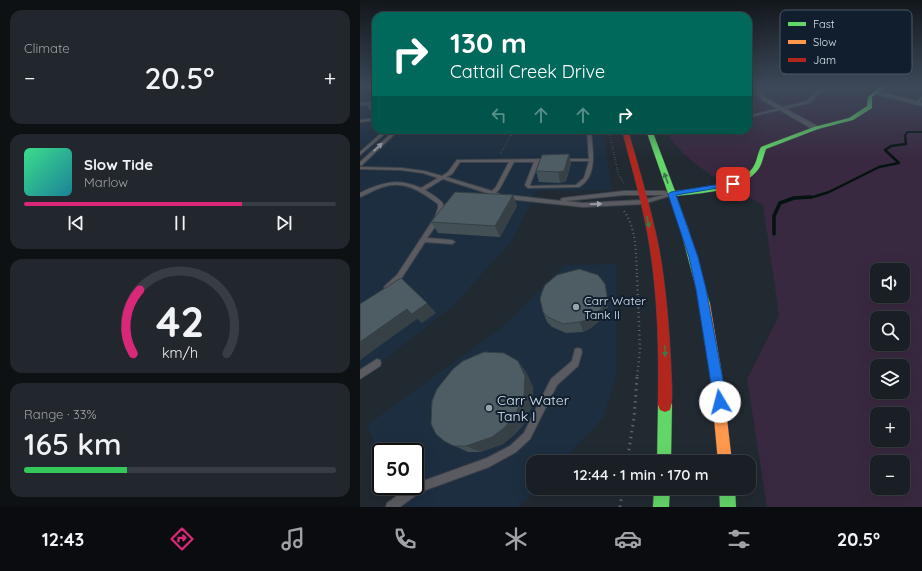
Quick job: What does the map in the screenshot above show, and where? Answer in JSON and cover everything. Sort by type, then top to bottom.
[{"type":"main road","points":[[671,194],[733,184],[748,177],[755,170],[763,148],[817,128],[854,118],[866,111]]},
{"type":"main road","points":[[626,134],[643,202],[660,282],[666,383],[664,455]]},
{"type":"main road","points":[[650,134],[693,257],[703,296],[720,402],[724,455]]},
{"type":"main road","points":[[661,507],[662,495]]},
{"type":"main road","points":[[727,495],[728,507]]},
{"type":"street","points":[[783,111],[817,128]]},
{"type":"lane","points":[[752,116],[773,111]]},
{"type":"lane","points":[[360,121],[372,120]]},
{"type":"lane","points":[[360,154],[382,134]]},
{"type":"lane","points":[[360,164],[393,134]]},
{"type":"lane","points":[[536,160],[527,185],[530,187],[577,186],[584,184],[591,160],[589,134]]},
{"type":"lane","points":[[423,189],[450,173],[459,161],[591,160]]},
{"type":"lane","points":[[492,194],[498,188],[512,161]]},
{"type":"lane","points":[[360,168],[401,168],[442,178],[492,194],[582,205],[643,202],[671,194]]},
{"type":"lane","points":[[360,195],[374,189],[394,184],[412,184],[423,189],[440,203],[441,208],[438,217],[399,277],[380,294]]},
{"type":"lane","points":[[557,201],[640,192],[671,194]]},
{"type":"lane","points":[[423,240],[452,242]]},
{"type":"lane","points":[[391,507],[417,488],[489,462],[514,449],[527,436],[554,382],[575,363],[578,352]]},
{"type":"lane","points":[[360,376],[377,363]]},
{"type":"path","points":[[610,134],[618,173],[624,184],[624,193]]},
{"type":"path","points":[[624,203],[624,212],[630,219],[635,245],[640,348],[634,418],[628,455]]},
{"type":"path","points":[[620,507],[622,495]]},
{"type":"shaded area","points":[[360,111],[372,111],[372,134],[603,134],[612,190],[537,191],[511,242],[453,306],[360,379]]},
{"type":"shaded area","points":[[752,111],[922,111],[922,507],[767,507],[747,379],[779,315],[763,205],[709,174],[684,154],[673,142],[668,134],[752,134]]},
{"type":"shaded area","points":[[616,264],[616,377],[603,418],[569,455],[526,455],[526,495],[530,495],[519,507],[401,507],[395,495],[424,495],[424,443],[374,443],[367,425],[504,326],[565,265]]},
{"type":"building","points":[[569,154],[564,171],[536,171],[542,155]]},
{"type":"building","points":[[455,192],[513,195],[495,226],[431,222]]},
{"type":"building","name":"Carr Water Tank II","points":[[579,269],[598,275],[605,284],[607,296],[602,308],[589,319],[580,322],[563,324],[548,317],[543,312],[540,299],[542,292],[545,285],[557,275]]},
{"type":"building","points":[[401,278],[427,303],[412,314],[407,309],[360,342],[360,304]]},
{"type":"building","name":"Carr Water Tank I","points":[[484,352],[504,353],[518,361],[525,376],[524,396],[514,417],[504,428],[492,437],[466,446],[454,446],[444,441],[436,434],[431,424],[432,401],[437,389],[453,369],[463,361]]},
{"type":"waterway","points":[[905,136],[907,132],[922,132]]},
{"type":"waterway","points":[[794,198],[813,197],[829,192],[879,167],[899,163],[885,150],[891,146],[906,144],[905,136]]},
{"type":"waterway","points":[[794,198],[811,197]]},
{"type":"waterway","points":[[774,234],[774,216],[780,203],[794,198]]},
{"type":"traffic: fast","points":[[671,194],[727,186],[737,182],[747,177],[756,169],[763,148],[816,128],[851,119],[864,111]]},
{"type":"traffic: fast","points":[[650,134],[684,228],[705,304]]},
{"type":"traffic: fast","points":[[664,455],[665,405]]},
{"type":"traffic: fast","points":[[661,507],[662,495]]},
{"type":"traffic: fast","points":[[727,495],[728,507]]},
{"type":"traffic: slow","points":[[705,304],[716,375],[724,455]]},
{"type":"traffic: jam","points":[[626,134],[647,215],[657,266],[664,336],[665,405]]},
{"type":"place","name":"Carr Water Tank II","points":[[576,307]]},
{"type":"place","name":"Carr Water Tank I","points":[[489,408]]},
{"type":"route","points":[[720,402],[710,333],[701,289],[693,257],[671,194],[733,184]]}]
